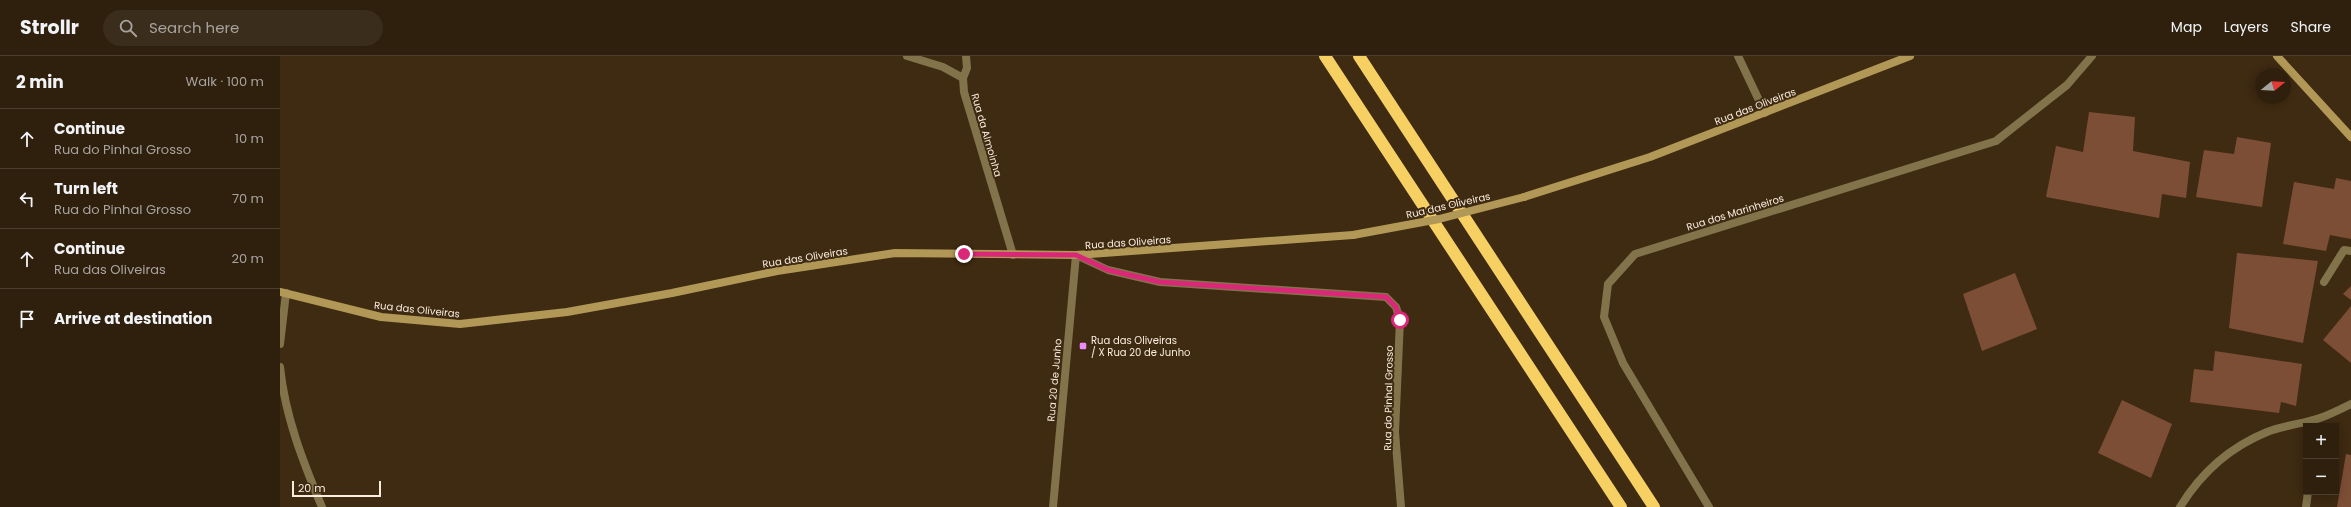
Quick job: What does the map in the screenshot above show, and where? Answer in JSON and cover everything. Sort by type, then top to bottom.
[{"type":"highway","points":[[1325,56],[1621,507]]},
{"type":"highway","points":[[1358,56],[1654,507]]},
{"type":"street","points":[[907,56],[943,67],[963,78]]},
{"type":"street","name":"Rua da Almoinha","points":[[966,56],[967,68],[963,78],[964,92],[1013,255]]},
{"type":"street","points":[[1738,56],[1765,113]]},
{"type":"street","name":"Rua das Oliveiras","points":[[283,292],[381,317],[460,324],[567,312],[672,293],[777,271],[895,253],[1076,255],[1353,235],[1439,220],[1524,197],[1636,161],[1765,113],[1910,56]]},
{"type":"street","name":"Rua dos Marinheiros","points":[[1709,507],[1623,364],[1604,317],[1608,284],[1635,254],[1996,141],[2067,85],[2092,56]]},
{"type":"street","points":[[2277,56],[2351,137]]},
{"type":"street","points":[[2324,282],[2344,250],[2351,251]]},
{"type":"street","name":"Rua 20 de Junho","points":[[1053,507],[1076,255]]},
{"type":"street","name":"Rua do Pinhal Grosso","points":[[1076,255],[1108,270],[1160,282],[1386,297],[1396,307],[1400,320],[1395,432],[1401,507]]},
{"type":"street","points":[[280,344],[283,292]]},
{"type":"street","points":[[280,367],[282,389],[292,428],[322,507]]},
{"type":"street","points":[[2180,507],[2189,492],[2222,457],[2250,440],[2292,424],[2319,422],[2351,404]]},
{"type":"street","points":[[2306,507],[2308,495]]},
{"type":"building","points":[[2089,112],[2135,117],[2133,151],[2190,162],[2186,198],[2162,194],[2159,218],[2046,197],[2056,146],[2083,152]]},
{"type":"building","points":[[2237,137],[2271,143],[2262,207],[2196,197],[2204,150],[2234,154]]},
{"type":"building","points":[[2336,178],[2351,181],[2351,239],[2330,235],[2326,251],[2283,244],[2294,182],[2334,189]]},
{"type":"building","points":[[2237,253],[2318,261],[2303,343],[2229,328]]},
{"type":"building","points":[[2015,273],[2037,329],[1982,351],[1963,294]]},
{"type":"building","points":[[2351,286],[2351,300],[2343,294]]},
{"type":"building","points":[[2351,306],[2351,363],[2323,340]]},
{"type":"building","points":[[2215,351],[2302,364],[2296,406],[2281,402],[2279,413],[2190,402],[2194,369],[2213,371]]},
{"type":"building","points":[[2122,400],[2172,424],[2151,478],[2098,453]]},
{"type":"building","points":[[2346,454],[2351,455],[2351,507],[2337,507]]},
{"type":"place","name":"Rua das Oliveiras / X Rua 20 de Junho","points":[[1083,346]]},
{"type":"route","points":[[964,254],[1076,255],[1108,270],[1128,276],[1160,282],[1386,297],[1396,307],[1400,320]]}]
